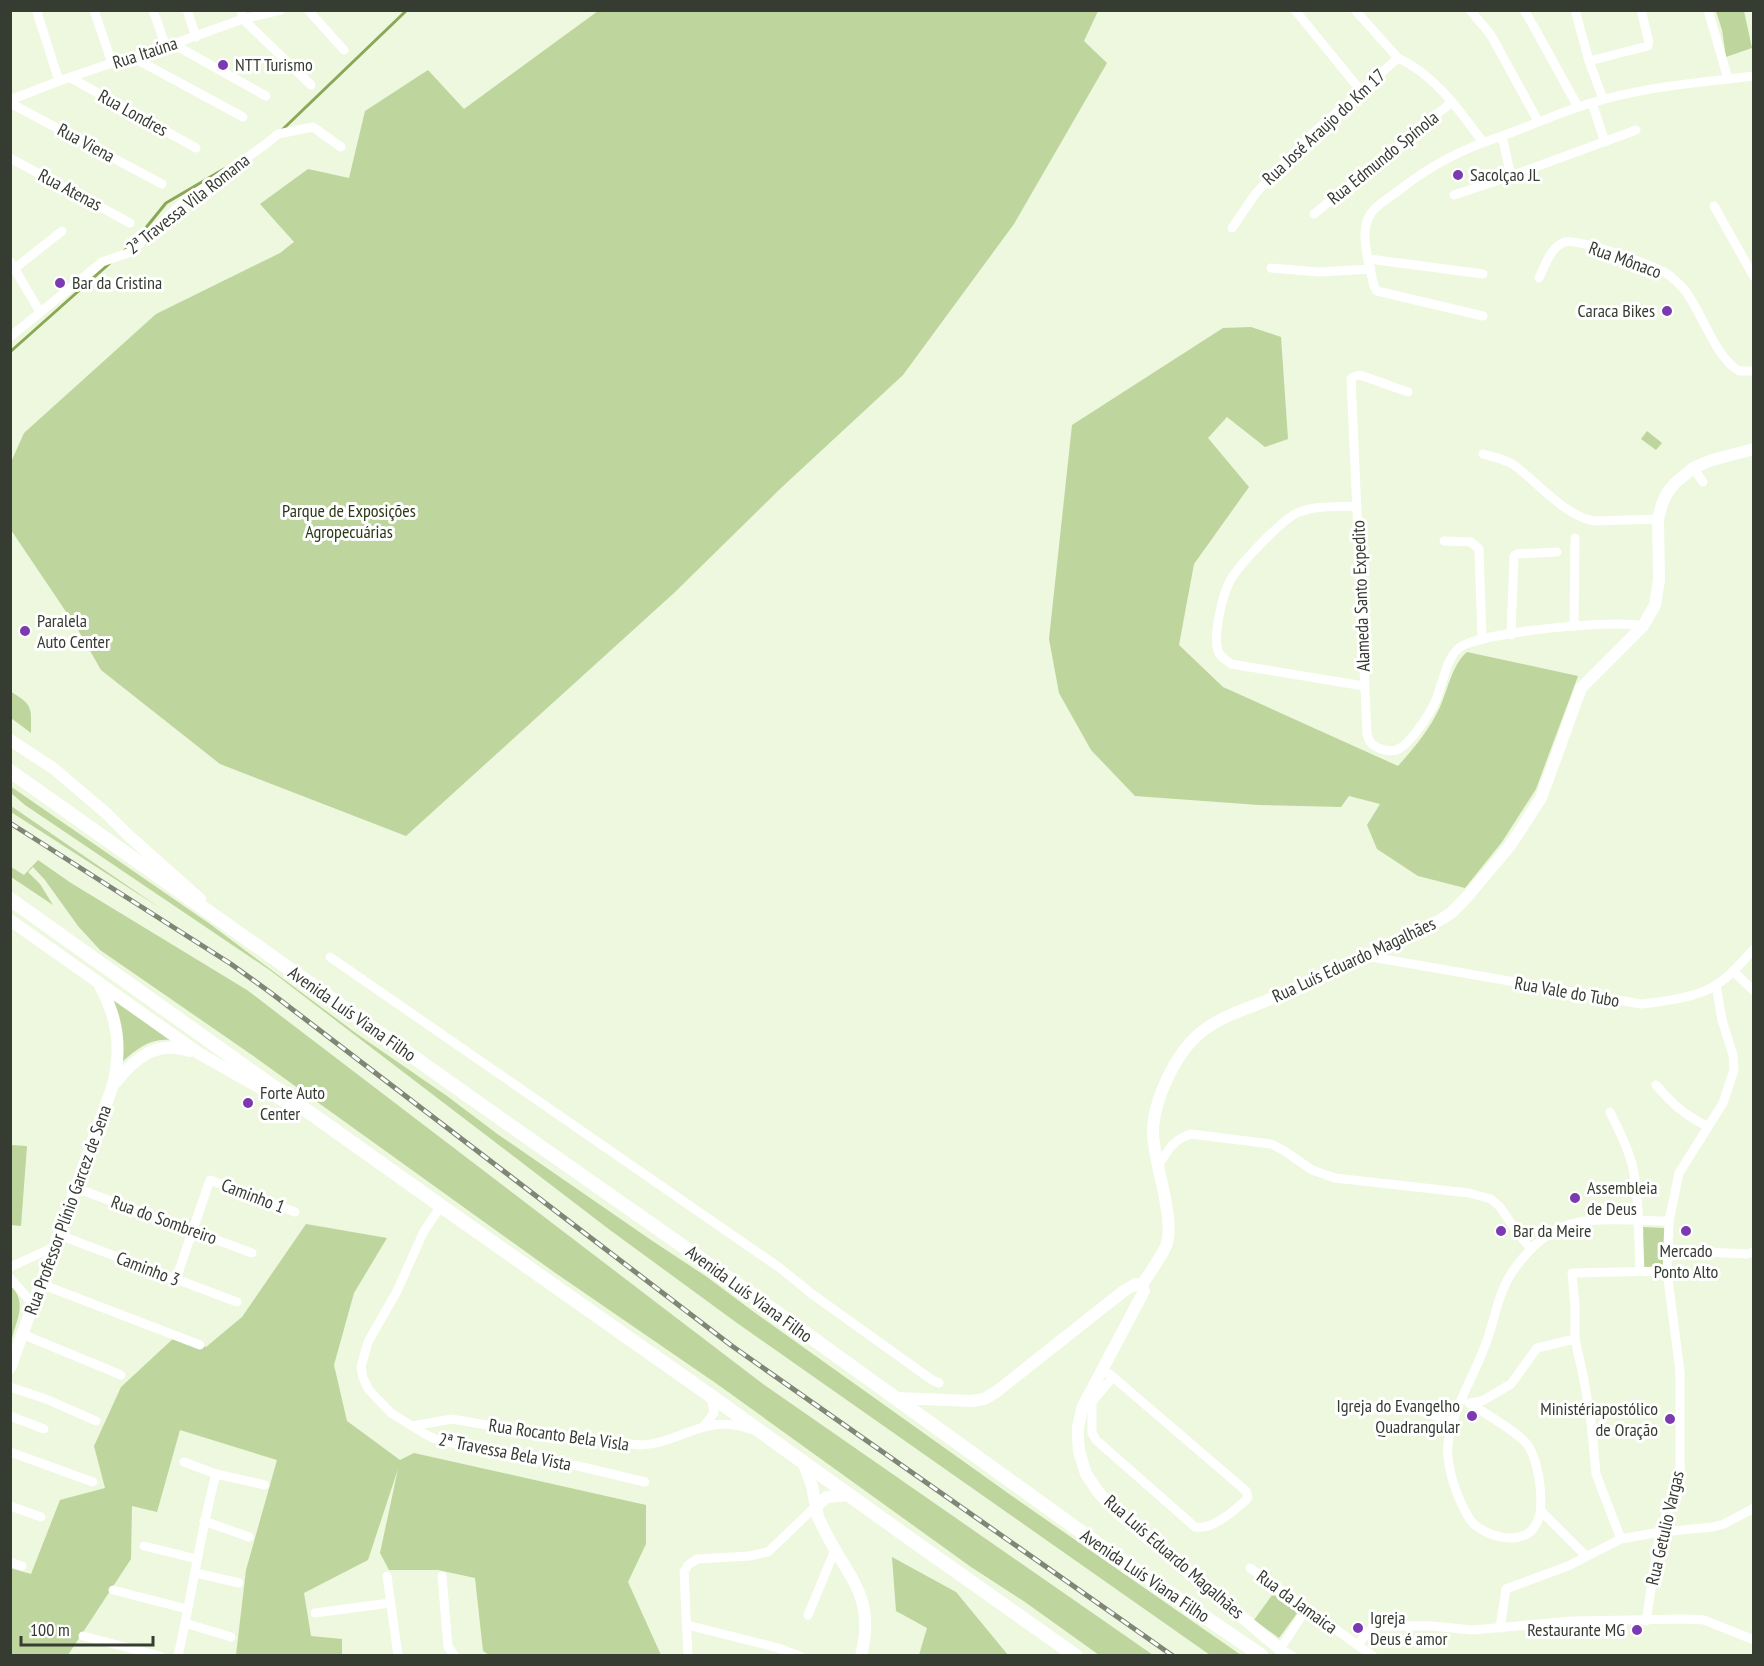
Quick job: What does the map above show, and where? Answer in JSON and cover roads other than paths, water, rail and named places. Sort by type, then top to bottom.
[{"type":"highway","name":"Avenida Luís Viana Filho","points":[[10,771],[754,1296],[1098,1544],[1262,1656]]},
{"type":"highway","points":[[10,899],[1076,1656]]},
{"type":"main road","name":"Rua Luís Eduardo Magalhães","points":[[1282,1652],[1121,1516],[1092,1484],[1079,1451],[1078,1427],[1083,1406],[1108,1373],[1144,1291],[1142,1285],[1166,1246],[1169,1217],[1157,1167],[1153,1118],[1170,1072],[1185,1048],[1210,1026],[1440,920],[1466,898],[1509,847],[1541,798],[1581,688],[1643,626],[1655,605],[1659,580],[1658,519],[1665,492],[1693,468],[1712,460],[1754,449]]},
{"type":"main road","name":"Avenida Luís Viana Filho","points":[[10,740],[53,768],[97,805],[236,932]]},
{"type":"main road","points":[[10,920],[200,1054],[332,1128]]},
{"type":"main road","name":"Rua Professor Plínio Garcez de Sena","points":[[10,1368],[13,1351],[41,1284],[113,1085],[119,1050],[117,1030],[112,1010],[99,984]]},
{"type":"main road","name":"Rua Professor Plínio Garcez de Sena","points":[[113,1085],[141,1056],[155,1050],[175,1047],[200,1054]]},
{"type":"main road","points":[[896,1398],[972,1401],[984,1399],[996,1392],[1125,1290],[1136,1284],[1142,1285]]},
{"type":"main road","points":[[803,1462],[822,1526],[855,1581],[863,1600],[866,1620],[861,1656]]},
{"type":"main road","points":[[816,1506],[827,1497],[849,1495]]},
{"type":"street","points":[[94,10],[112,63]]},
{"type":"street","points":[[153,10],[170,45],[266,96]]},
{"type":"street","points":[[187,10],[196,37]]},
{"type":"street","name":"Rua Itaúna","points":[[10,102],[59,81],[196,37],[242,15],[281,10]]},
{"type":"street","points":[[308,10],[344,50]]},
{"type":"street","points":[[1295,10],[1362,91]]},
{"type":"street","points":[[1355,10],[1398,58],[1408,62],[1429,78],[1452,102],[1482,141]]},
{"type":"street","points":[[1470,10],[1486,29],[1538,121]]},
{"type":"street","points":[[1524,10],[1578,107]]},
{"type":"street","points":[[1575,10],[1589,61],[1603,99]]},
{"type":"street","points":[[1589,61],[1648,46],[1641,10]]},
{"type":"street","points":[[1708,10],[1728,79]]},
{"type":"street","points":[[37,12],[59,81]]},
{"type":"street","points":[[242,15],[311,85]]},
{"type":"street","points":[[134,58],[243,117]]},
{"type":"street","name":"Rua José Araujo do Km 17","points":[[1232,228],[1256,193],[1312,134],[1398,58]]},
{"type":"street","points":[[1483,316],[1380,292],[1374,286],[1365,237],[1367,221],[1375,209],[1414,178],[1458,152],[1538,121],[1603,99],[1656,87],[1754,76]]},
{"type":"street","name":"Rua Londres","points":[[71,78],[196,148]]},
{"type":"street","name":"Rua Viena","points":[[10,102],[162,184]]},
{"type":"street","name":"Rua Edmundo Spínola","points":[[1314,214],[1452,102]]},
{"type":"street","points":[[1592,103],[1605,142]]},
{"type":"street","name":"2ª Travessa Vila Romana","points":[[10,337],[102,262],[129,253],[180,205],[278,134],[313,127],[341,147]]},
{"type":"street","points":[[1454,195],[1636,130]]},
{"type":"street","points":[[1502,136],[1511,176]]},
{"type":"street","name":"Rua Atenas","points":[[10,158],[130,223]]},
{"type":"street","points":[[1714,206],[1754,277]]},
{"type":"street","points":[[40,312],[12,265],[62,231]]},
{"type":"street","name":"Rua Mônaco","points":[[1539,278],[1550,255],[1565,242],[1589,245],[1666,273],[1684,289],[1725,359],[1739,372],[1754,371]]},
{"type":"street","points":[[1271,268],[1319,272],[1370,264],[1483,274]]},
{"type":"street","name":"Alameda Santo Expedito","points":[[1408,392],[1360,375],[1353,376],[1351,379],[1364,686],[1368,741],[1373,746],[1388,751],[1398,750],[1411,737],[1431,710],[1454,653],[1467,644],[1511,634],[1574,626],[1632,623],[1643,626]]},
{"type":"street","points":[[1483,454],[1514,465],[1566,508],[1585,520],[1658,519]]},
{"type":"street","points":[[1693,468],[1703,482]]},
{"type":"street","name":"Alameda Santo Expedito","points":[[1357,506],[1314,508],[1296,513],[1252,554],[1228,584],[1217,630],[1217,650],[1220,656],[1231,663],[1364,686]]},
{"type":"street","points":[[1574,626],[1575,538]]},
{"type":"street","points":[[1444,541],[1471,542],[1479,549],[1482,639]]},
{"type":"street","points":[[1511,634],[1514,556],[1516,554],[1557,552]]},
{"type":"street","name":"Rua Vale do Tubo","points":[[1366,956],[1641,1004],[1665,1001],[1703,991],[1716,985],[1754,949]]},
{"type":"street","points":[[330,957],[780,1268],[812,1294],[935,1382],[943,1400]]},
{"type":"street","points":[[1733,971],[1754,991]]},
{"type":"street","name":"Rua Getulio Vargas","points":[[1646,1621],[1660,1532],[1680,1470],[1680,1372],[1667,1270],[1668,1221],[1679,1173],[1723,1103],[1734,1071],[1733,1055],[1722,1020],[1716,985]]},
{"type":"street","points":[[1656,1085],[1673,1105],[1708,1127]]},
{"type":"street","points":[[1610,1112],[1625,1142],[1632,1164],[1640,1271]]},
{"type":"street","points":[[1157,1167],[1172,1144],[1181,1137],[1191,1134],[1271,1144],[1312,1170],[1335,1178],[1469,1193],[1491,1199],[1500,1207],[1531,1249]]},
{"type":"street","name":"Caminho 1","points":[[192,1231],[210,1180],[295,1212]]},
{"type":"street","name":"Rua do Sombreiro","points":[[76,1188],[252,1253]]},
{"type":"street","name":"2ª Travessa Bela Vista","points":[[441,1206],[424,1231],[397,1291],[368,1342],[361,1367],[369,1390],[384,1407],[435,1439],[477,1450],[578,1466],[645,1482]]},
{"type":"street","points":[[1466,1402],[1528,1445],[1540,1479],[1542,1512],[1532,1531],[1519,1537],[1499,1537],[1475,1526],[1452,1475],[1448,1444],[1453,1422],[1466,1402],[1500,1296],[1510,1276],[1531,1249],[1564,1226],[1578,1222],[1668,1221]]},
{"type":"street","points":[[176,1279],[192,1231]]},
{"type":"street","name":"Caminho 3","points":[[59,1235],[237,1302]]},
{"type":"street","points":[[10,1267],[54,1247]]},
{"type":"street","points":[[1669,1250],[1747,1254],[1754,1252]]},
{"type":"street","points":[[1621,1539],[1596,1474],[1591,1422],[1575,1340],[1572,1274],[1667,1270]]},
{"type":"street","points":[[10,1278],[33,1304]]},
{"type":"street","points":[[41,1284],[200,1345]]},
{"type":"street","points":[[22,1334],[121,1375]]},
{"type":"street","points":[[1466,1402],[1482,1401],[1510,1384],[1537,1348],[1575,1340]]},
{"type":"street","points":[[1108,1373],[1246,1491],[1248,1497],[1245,1501],[1222,1519],[1205,1527],[1195,1527],[1096,1440],[1092,1433],[1092,1402],[1108,1373]]},
{"type":"street","points":[[10,1387],[46,1399],[96,1421]]},
{"type":"street","points":[[704,1426],[714,1413],[711,1396]]},
{"type":"street","points":[[1398,1404],[1453,1422]]},
{"type":"street","points":[[10,1416],[44,1429]]},
{"type":"street","name":"Rua Rocanto Bela Visla","points":[[412,1426],[452,1419],[539,1434],[640,1445],[654,1443],[704,1426],[738,1426],[773,1440]]},
{"type":"street","points":[[10,1452],[93,1482]]},
{"type":"street","points":[[184,1462],[216,1474],[265,1485]]},
{"type":"street","points":[[178,1656],[196,1573],[204,1521],[216,1474]]},
{"type":"street","points":[[10,1506],[41,1517]]},
{"type":"street","points":[[688,1656],[684,1572],[693,1560],[759,1555],[768,1552],[816,1506]]},
{"type":"street","points":[[1500,1628],[1506,1589],[1568,1566],[1621,1539],[1660,1532],[1713,1527],[1725,1524],[1754,1508]]},
{"type":"street","points":[[1542,1512],[1586,1556]]},
{"type":"street","points":[[204,1521],[249,1537]]},
{"type":"street","points":[[144,1546],[197,1559]]},
{"type":"street","points":[[808,1615],[835,1550]]},
{"type":"street","points":[[10,1562],[22,1566]]},
{"type":"street","name":"Rua da Jamaica","points":[[1250,1568],[1373,1656]]},
{"type":"street","points":[[196,1573],[239,1583]]},
{"type":"street","points":[[387,1576],[395,1655]]},
{"type":"street","points":[[442,1576],[448,1647],[454,1656]]},
{"type":"street","points":[[113,1590],[187,1609]]},
{"type":"street","points":[[315,1613],[390,1603]]},
{"type":"street","points":[[1292,1656],[1282,1652],[1307,1608]]},
{"type":"street","points":[[1357,1645],[1374,1626],[1431,1626],[1473,1630],[1572,1621],[1685,1619],[1704,1620],[1754,1640]]},
{"type":"street","points":[[185,1623],[231,1637]]},
{"type":"street","points":[[687,1626],[778,1648],[800,1656]]},
{"type":"street","points":[[83,1636],[160,1656]]},
{"type":"waterway","points":[[282,130],[407,10]]},
{"type":"waterway","points":[[124,251],[166,203],[224,169]]},
{"type":"waterway","points":[[10,352],[110,263]]},
{"type":"railway","points":[[10,823],[231,964],[732,1346],[1173,1656]]},
{"type":"place","name":"NTT Turismo","points":[[223,65]]},
{"type":"place","name":"Sacolçao JL","points":[[1458,175]]},
{"type":"place","name":"Bar da Cristina","points":[[60,283]]},
{"type":"place","name":"Caraca Bikes","points":[[1667,311]]},
{"type":"place","name":"Paralela Auto Center","points":[[25,631]]},
{"type":"place","name":"Forte Auto Center","points":[[248,1103]]},
{"type":"place","name":"Assembleia de Deus","points":[[1575,1198]]},
{"type":"place","name":"Bar da Meire","points":[[1501,1231]]},
{"type":"place","name":"Mercado Ponto Alto","points":[[1686,1231]]},
{"type":"place","name":"Igreja do Evangelho Quadrangular","points":[[1472,1416]]},
{"type":"place","name":"Ministériapostólico de Oração","points":[[1670,1419]]},
{"type":"place","name":"Igreja Deus é amor","points":[[1358,1628]]},
{"type":"place","name":"Restaurante MG","points":[[1637,1630]]},
{"type":"park label","name":"Parque de Exposições Agropecuárias","points":[[349,521]]}]
